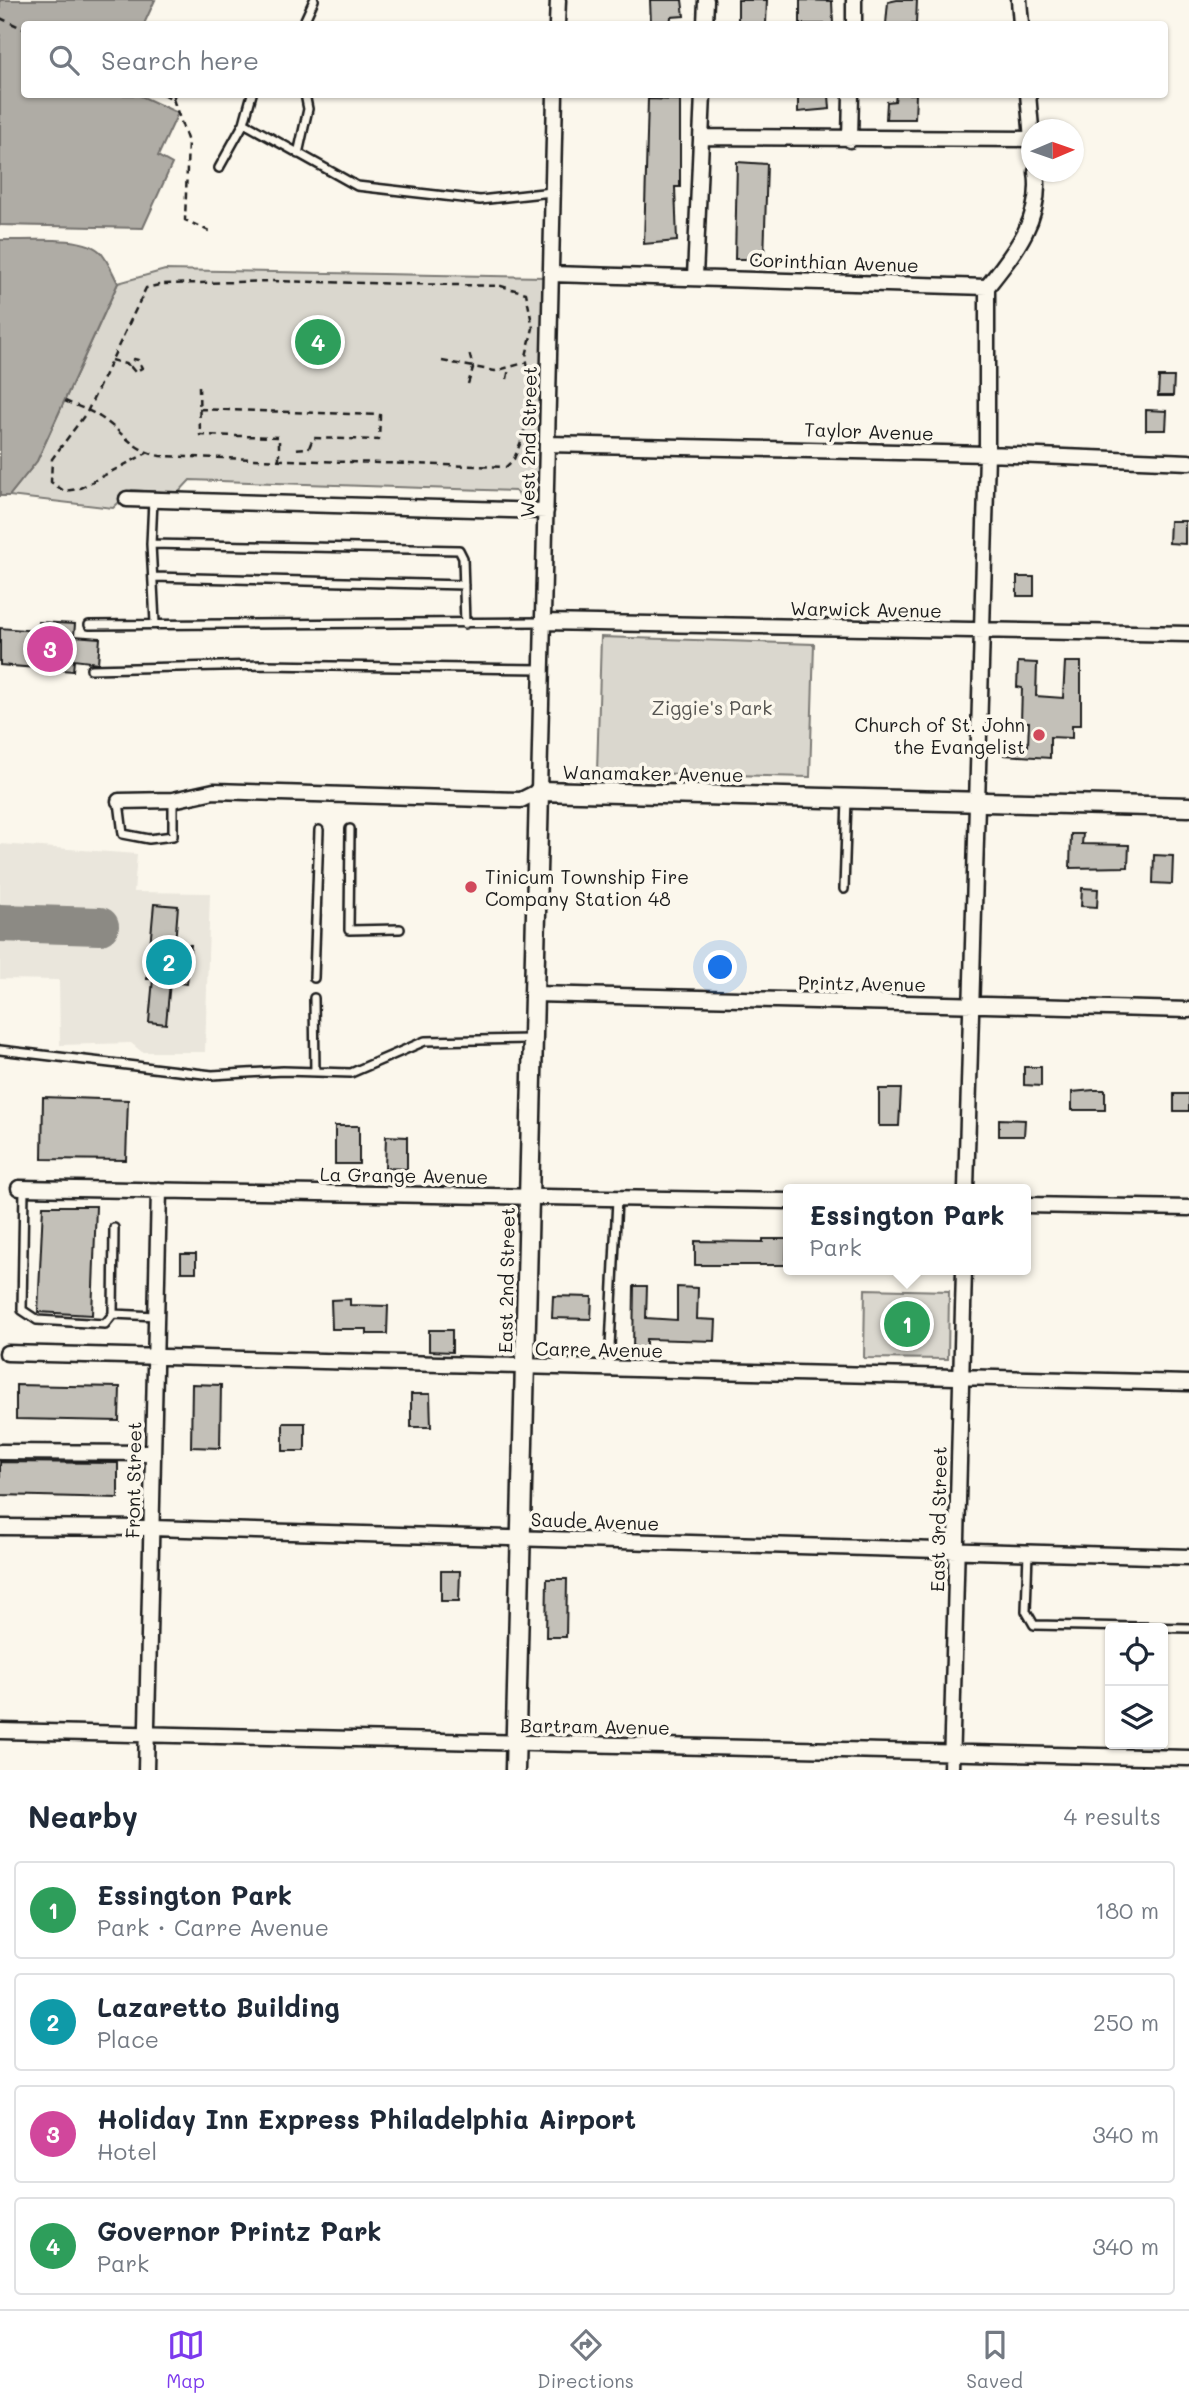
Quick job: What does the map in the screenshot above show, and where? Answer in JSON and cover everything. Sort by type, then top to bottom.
[{"type":"street","points":[[557,21],[558,0]]},
{"type":"street","points":[[705,21],[706,0]]},
{"type":"street","points":[[854,0],[854,21]]},
{"type":"street","points":[[1019,0],[1021,21]]},
{"type":"street","name":"West 2nd Street","points":[[539,791],[555,98]]},
{"type":"street","points":[[695,277],[703,98]]},
{"type":"street","points":[[850,140],[851,98]]},
{"type":"street","points":[[1028,98],[1030,119]]},
{"type":"street","points":[[702,137],[1021,139]]},
{"type":"street","points":[[966,1184],[987,454],[987,287],[1023,241],[1033,214],[1038,182]]},
{"type":"street","name":"Corinthian Avenue","points":[[551,274],[987,287]]},
{"type":"street","name":"Taylor Avenue","points":[[547,444],[987,454],[1189,462]]},
{"type":"street","points":[[127,499],[546,511]]},
{"type":"street","name":"Warwick Avenue","points":[[543,622],[1189,634]]},
{"type":"street","name":"Wanamaker Avenue","points":[[119,801],[173,800],[214,791],[521,800],[539,791],[1189,807]]},
{"type":"street","name":"East 2nd Street","points":[[515,1770],[539,791]]},
{"type":"street","name":"Printz Avenue","points":[[534,995],[1189,1010]]},
{"type":"street","name":"La Grange Avenue","points":[[22,1188],[783,1201]]},
{"type":"street","name":"Front Street","points":[[146,1770],[159,1190]]},
{"type":"street","points":[[1031,1205],[1189,1208]]},
{"type":"street","name":"East 3rd Street","points":[[951,1770],[964,1275]]},
{"type":"street","name":"Carre Avenue","points":[[7,1353],[1189,1383]]},
{"type":"street","points":[[0,1452],[153,1453]]},
{"type":"street","name":"Saude Avenue","points":[[0,1527],[151,1528],[1189,1557]]},
{"type":"street","name":"Bartram Avenue","points":[[0,1731],[1189,1758]]},
{"type":"lane","points":[[304,21],[314,0]]},
{"type":"lane","points":[[219,168],[244,123],[251,98]]},
{"type":"lane","points":[[298,154],[308,110],[306,98]]},
{"type":"lane","points":[[244,123],[357,186],[480,200],[553,192]]},
{"type":"lane","points":[[153,499],[151,544],[155,623]]},
{"type":"lane","points":[[151,544],[459,550],[463,558],[465,624]]},
{"type":"lane","points":[[153,577],[464,585]]},
{"type":"lane","points":[[89,625],[543,622]]},
{"type":"lane","points":[[91,669],[264,665],[542,670]]},
{"type":"lane","points":[[844,889],[847,799]]},
{"type":"lane","points":[[119,801],[123,834],[149,839],[173,835],[173,800]]},
{"type":"lane","points":[[314,978],[319,830]]},
{"type":"lane","points":[[350,830],[349,930],[400,929]]},
{"type":"lane","points":[[314,998],[315,1072]]},
{"type":"lane","points":[[0,1050],[212,1075],[352,1073],[425,1041],[533,1039]]},
{"type":"lane","points":[[22,1188],[22,1310],[37,1320],[104,1324],[113,1314],[114,1228]]},
{"type":"lane","points":[[609,1368],[617,1198]]},
{"type":"lane","points":[[113,1314],[156,1316]]},
{"type":"lane","points":[[1028,1552],[1026,1611],[1034,1625],[1189,1628]]},
{"type":"path","points":[[0,18],[21,28]]},
{"type":"path","points":[[173,99],[188,142],[185,220],[209,231]]},
{"type":"path","points":[[65,401],[87,412],[100,417],[134,447],[147,453],[506,467],[514,459],[524,434],[524,412],[532,394],[526,356],[533,328],[526,293],[512,287],[272,281],[164,284],[146,288],[87,412],[52,459],[51,482],[64,491],[79,489],[147,453]]},
{"type":"path","points":[[468,384],[473,368],[469,352]]},
{"type":"path","points":[[110,360],[129,365]]},
{"type":"path","points":[[442,360],[495,371],[528,362]]},
{"type":"path","points":[[507,379],[509,368]]},
{"type":"path","points":[[199,386],[200,435],[279,437],[279,460]]},
{"type":"path","points":[[199,409],[380,415],[379,440],[313,438],[309,448],[294,449]]},
{"type":"shaded area","points":[[0,0],[155,0],[145,21],[21,21],[21,98],[146,98],[178,113],[158,156],[172,164],[143,228],[0,225]]},
{"type":"shaded area","points":[[0,240],[70,241],[94,248],[102,254],[118,283],[37,461],[9,496],[0,496]]},
{"type":"shaded area","points":[[0,844],[137,854],[134,892],[210,893],[205,1052],[142,1052],[131,1043],[60,1045],[59,980],[0,979]]},
{"type":"green space","points":[[165,270],[546,277],[538,495],[526,502],[515,491],[190,480],[178,493],[132,490],[113,508],[9,496],[37,461],[118,283]]},
{"type":"green space","name":"Ziggie's Park","points":[[601,637],[814,644],[810,777],[597,772]]},
{"type":"green space","points":[[865,1289],[949,1291],[948,1359],[864,1358]]},
{"type":"building","points":[[650,0],[682,0],[684,16],[671,17],[670,21],[651,21]]},
{"type":"building","points":[[738,0],[767,0],[766,21],[738,21]]},
{"type":"building","points":[[800,0],[832,1],[833,21],[800,21]]},
{"type":"building","points":[[917,0],[916,21],[886,21],[888,2]]},
{"type":"building","points":[[798,98],[829,98],[830,109],[798,112]]},
{"type":"building","points":[[895,98],[916,98],[915,119],[886,119],[887,102],[895,101]]},
{"type":"building","points":[[648,99],[680,100],[680,187],[675,187],[677,241],[644,244]]},
{"type":"building","points":[[737,162],[767,164],[764,259],[735,259]]},
{"type":"building","points":[[1159,377],[1174,377],[1173,396],[1158,396]]},
{"type":"building","points":[[1146,410],[1167,411],[1166,430],[1146,430]]},
{"type":"building","points":[[1170,521],[1185,521],[1185,544],[1169,543]]},
{"type":"building","points":[[1017,577],[1034,577],[1034,596],[1017,596]]},
{"type":"building","points":[[38,622],[75,624],[74,636],[100,638],[98,663],[74,660],[73,671],[0,665],[0,628],[37,631]]},
{"type":"building","points":[[1018,662],[1037,663],[1036,696],[1063,698],[1065,662],[1081,662],[1081,725],[1072,725],[1072,738],[1050,737],[1050,758],[1004,755],[1004,747],[1028,746],[1029,722],[1021,722],[1022,688],[1017,687]]},
{"type":"building","points":[[1071,834],[1083,834],[1082,844],[1129,845],[1128,867],[1070,868]]},
{"type":"building","points":[[1154,855],[1173,856],[1172,884],[1153,883]]},
{"type":"building","points":[[1082,888],[1098,889],[1097,907],[1081,906]]},
{"type":"building","points":[[154,904],[178,906],[175,944],[191,945],[187,984],[170,982],[166,1024],[149,1022],[153,979],[147,979]]},
{"type":"building","points":[[1024,1067],[1041,1067],[1041,1086],[1024,1085]]},
{"type":"building","points":[[879,1089],[901,1089],[899,1126],[879,1126]]},
{"type":"building","points":[[1105,1090],[1105,1110],[1072,1110],[1072,1092]]},
{"type":"building","points":[[1174,1094],[1189,1094],[1189,1111],[1174,1111]]},
{"type":"building","points":[[43,1097],[128,1100],[126,1160],[42,1159]]},
{"type":"building","points":[[999,1119],[1025,1120],[1024,1136],[999,1136]]},
{"type":"building","points":[[335,1126],[359,1126],[359,1164],[335,1164]]},
{"type":"building","points":[[386,1136],[407,1137],[407,1169],[385,1168]]},
{"type":"building","points":[[43,1206],[96,1206],[92,1315],[38,1312]]},
{"type":"building","points":[[763,1239],[783,1239],[783,1265],[695,1265],[695,1241],[763,1242]]},
{"type":"building","points":[[181,1254],[196,1254],[196,1272],[181,1272]]},
{"type":"building","points":[[634,1286],[647,1286],[646,1318],[677,1320],[677,1287],[698,1288],[697,1319],[716,1320],[715,1341],[646,1339],[646,1352],[633,1352]]},
{"type":"building","points":[[553,1296],[592,1297],[591,1319],[552,1318]]},
{"type":"building","points":[[350,1299],[350,1305],[388,1306],[387,1334],[367,1334],[367,1329],[332,1329],[331,1300]]},
{"type":"building","points":[[429,1330],[452,1330],[452,1352],[429,1351]]},
{"type":"building","points":[[192,1384],[221,1385],[220,1448],[191,1447]]},
{"type":"building","points":[[16,1385],[120,1387],[119,1421],[16,1419]]},
{"type":"building","points":[[411,1394],[430,1394],[431,1427],[411,1427]]},
{"type":"building","points":[[283,1423],[305,1423],[305,1451],[283,1451]]},
{"type":"building","points":[[0,1462],[118,1463],[118,1498],[0,1495]]},
{"type":"building","points":[[441,1571],[460,1571],[459,1601],[441,1601]]},
{"type":"building","points":[[547,1579],[567,1579],[566,1637],[546,1637]]},
{"type":"taxiway","points":[[0,923],[100,926]]},
{"type":"place","name":"Governor Printz Park","points":[[318,342]]},
{"type":"place","name":"Holiday Inn Express Philadelphia Airport","points":[[50,649]]},
{"type":"place","name":"Church of St. John the Evangelist","points":[[1039,735]]},
{"type":"place","name":"Tinicum Township Fire Company Station 48","points":[[471,887]]},
{"type":"place","name":"Lazaretto Building","points":[[169,962]]},
{"type":"place","name":"Essington Park","points":[[907,1324]]}]
